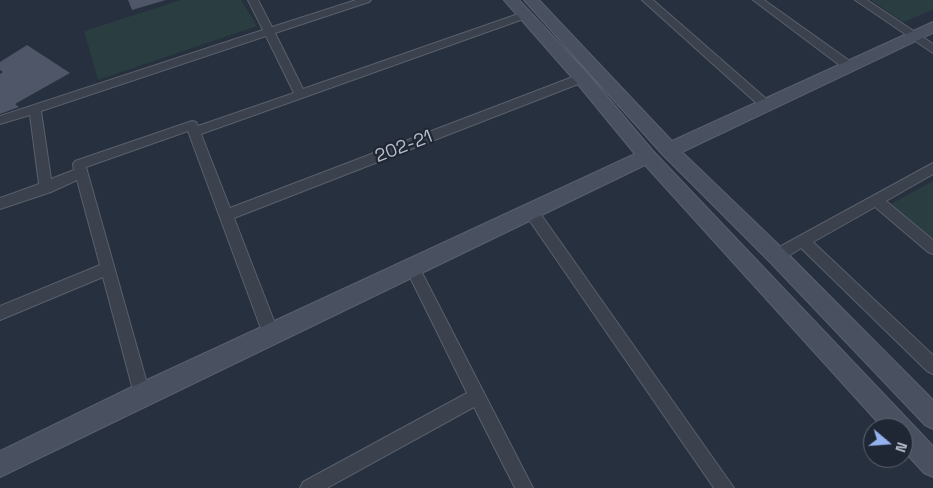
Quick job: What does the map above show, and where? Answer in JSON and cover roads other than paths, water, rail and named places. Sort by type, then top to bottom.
[{"type":"main road","points":[[511,0],[528,7],[778,257],[933,417]]},
{"type":"main road","points":[[528,7],[582,78],[648,156],[890,418]]},
{"type":"main road","points":[[669,150],[767,106],[933,27]]},
{"type":"main road","points":[[0,464],[142,394],[648,156]]},
{"type":"main road","points":[[913,443],[933,464]]},
{"type":"street","points":[[253,0],[300,94]]},
{"type":"street","points":[[0,120],[366,0]]},
{"type":"street","points":[[648,0],[767,106]]},
{"type":"street","points":[[758,0],[850,67]]},
{"type":"street","points":[[860,0],[933,49]]},
{"type":"street","points":[[194,132],[300,94],[528,7]]},
{"type":"street","name":"202-21","points":[[226,215],[582,78]]},
{"type":"street","points":[[35,109],[46,188]]},
{"type":"street","points":[[142,394],[79,164],[192,125],[272,334]]},
{"type":"street","points":[[778,257],[933,168]]},
{"type":"street","points":[[0,204],[81,173]]},
{"type":"street","points":[[876,201],[933,248]]},
{"type":"street","points":[[530,210],[725,488]]},
{"type":"street","points":[[803,241],[933,366]]},
{"type":"street","points":[[412,267],[524,488]]},
{"type":"street","points":[[0,313],[107,268]]},
{"type":"street","points":[[309,488],[478,396]]}]
